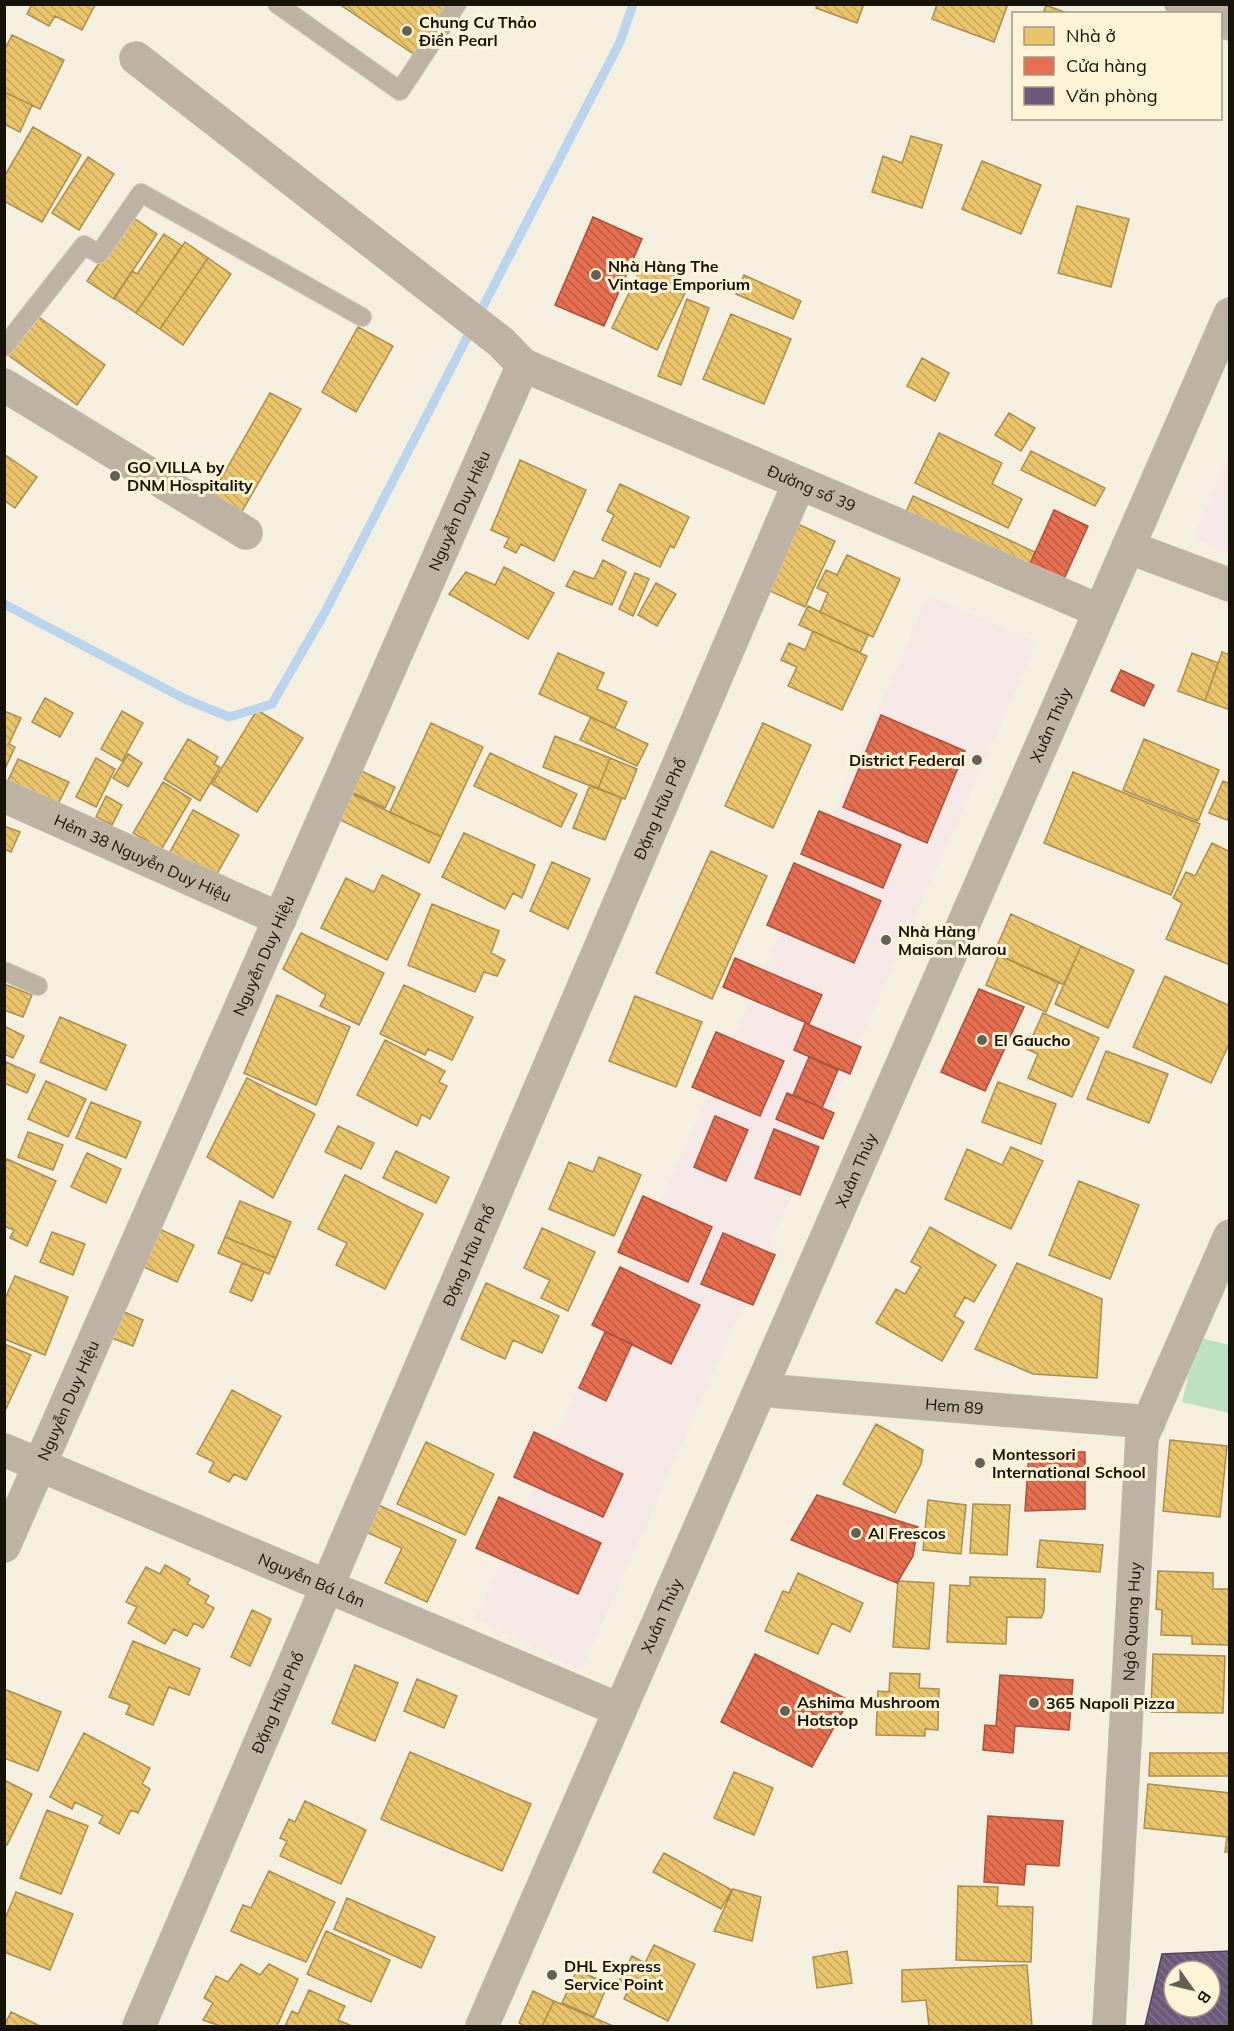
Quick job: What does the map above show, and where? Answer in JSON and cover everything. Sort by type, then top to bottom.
[{"type":"street","points":[[1181,4],[1199,12]]},
{"type":"street","name":"Đường số 39","points":[[136,58],[513,354],[799,483],[1100,611]]},
{"type":"street","name":"Xuân Thủy","points":[[482,2026],[1230,314]]},
{"type":"street","name":"Nguyễn Duy Hiệu","points":[[4,1546],[280,919],[513,354]]},
{"type":"street","points":[[4,386],[246,533]]},
{"type":"street","name":"Đặng Hữu Phổ","points":[[139,2026],[799,483]]},
{"type":"street","points":[[1128,547],[1230,585]]},
{"type":"street","name":"Hẻm 38 Nguyễn Duy Hiệu","points":[[4,796],[280,919]]},
{"type":"street","name":"Ngô Quang Huy","points":[[1109,2026],[1142,1437],[1230,1236]]},
{"type":"street","name":"Hem 89","points":[[760,1390],[1149,1422]]},
{"type":"street","name":"Nguyễn Bá Lân","points":[[4,1450],[620,1710]]},
{"type":"lane","points":[[278,4],[400,91],[457,4]]},
{"type":"lane","points":[[4,346],[84,244],[99,255],[141,193],[362,317]]},
{"type":"lane","points":[[4,971],[38,986]]},
{"type":"shaded area","points":[[1229,455],[1229,553],[1193,538]]},
{"type":"shaded area","points":[[929,596],[1037,642],[581,1671],[476,1618]]},
{"type":"green space","points":[[1197,1337],[1229,1345],[1229,1413],[1182,1402]]},
{"type":"building: Nhà ở","points":[[32,4],[95,5],[82,30],[55,16],[49,26],[27,14]]},
{"type":"building: Nhà ở","name":"Chung Cư Thảo Điền Pearl","points":[[339,4],[452,4],[418,57]]},
{"type":"building: Nhà ở","points":[[817,4],[864,4],[857,23],[816,8]]},
{"type":"building: Nhà ở","points":[[937,4],[1008,4],[994,42],[932,19]]},
{"type":"building: Nhà ở","points":[[1046,5],[1064,12],[1044,12]]},
{"type":"building: Nhà ở","points":[[12,35],[64,60],[40,109],[4,92],[4,51]]},
{"type":"building: Nhà ở","points":[[4,92],[32,105],[20,132],[4,124]]},
{"type":"building: Nhà ở","points":[[33,127],[81,155],[42,222],[4,201],[4,177]]},
{"type":"building: Nhà ở","points":[[911,136],[942,145],[922,208],[872,192],[883,156],[902,163]]},
{"type":"building: Nhà ở","points":[[88,157],[114,174],[79,230],[52,213]]},
{"type":"building: Nhà ở","points":[[982,161],[1041,185],[1021,234],[962,209]]},
{"type":"building: Nhà ở","points":[[1077,206],[1129,219],[1111,287],[1058,273]]},
{"type":"building: Nhà ở","points":[[131,216],[157,234],[114,299],[87,281]]},
{"type":"building: Nhà ở","points":[[164,234],[182,246],[136,313],[114,298],[132,271],[137,274]]},
{"type":"building: Nhà ở","points":[[185,242],[208,258],[160,329],[136,313]]},
{"type":"building: Nhà ở","points":[[208,258],[231,274],[183,345],[160,329]]},
{"type":"building: Nhà ở","points":[[645,260],[690,283],[657,350],[612,328]]},
{"type":"building: Nhà ở","points":[[744,275],[801,301],[793,319],[736,294]]},
{"type":"building: Nhà ở","points":[[687,299],[709,308],[681,385],[658,376]]},
{"type":"building: Nhà ở","points":[[29,310],[105,365],[77,405],[4,352]]},
{"type":"building: Nhà ở","points":[[731,314],[791,339],[764,404],[703,379]]},
{"type":"building: Nhà ở","points":[[358,327],[393,346],[356,412],[322,392]]},
{"type":"building: Nhà ở","points":[[922,358],[949,373],[935,401],[907,386]]},
{"type":"building: Nhà ở","points":[[270,393],[301,409],[241,513],[210,498]]},
{"type":"building: Nhà ở","points":[[1009,413],[1035,428],[1021,451],[995,435]]},
{"type":"building: Nhà ở","points":[[939,433],[1002,463],[992,484],[1022,499],[1008,528],[915,483]]},
{"type":"building: Nhà ở","points":[[1031,451],[1105,488],[1095,506],[1021,470]]},
{"type":"building: Nhà ở","points":[[4,454],[37,477],[15,508],[4,500]]},
{"type":"building: Nhà ở","points":[[520,460],[586,490],[554,561],[521,544],[516,553],[504,547],[509,538],[491,530]]},
{"type":"building: Nhà ở","points":[[620,484],[689,517],[674,548],[670,546],[660,567],[602,540],[614,515],[607,511]]},
{"type":"building: Nhà ở","points":[[913,496],[1035,552],[1025,575],[903,519]]},
{"type":"building: Nhà ở","points":[[787,519],[835,541],[805,607],[757,585]]},
{"type":"building: Nhà ở","points":[[847,555],[900,579],[873,637],[820,612],[828,593],[817,588],[826,570],[837,575]]},
{"type":"building: Nhà ở","points":[[603,560],[626,572],[612,605],[566,586],[574,571],[594,579]]},
{"type":"building: Nhà ở","points":[[504,567],[554,593],[528,639],[449,594],[466,572],[495,585]]},
{"type":"building: Nhà ở","points":[[635,573],[649,579],[633,616],[619,609]]},
{"type":"building: Nhà ở","points":[[656,583],[676,594],[657,626],[638,615]]},
{"type":"building: Nhà ở","points":[[808,606],[868,635],[860,653],[799,625]]},
{"type":"building: Nhà ở","points":[[813,631],[867,656],[842,710],[788,686],[797,667],[781,660],[789,643],[805,650]]},
{"type":"building: Nhà ở","points":[[1222,652],[1230,655],[1230,710],[1205,701]]},
{"type":"building: Nhà ở","points":[[558,653],[604,673],[597,689],[627,702],[615,728],[539,694]]},
{"type":"building: Nhà ở","points":[[1192,653],[1218,663],[1205,701],[1178,691]]},
{"type":"building: Nhà ở","points":[[45,698],[73,713],[60,737],[32,722]]},
{"type":"building: Nhà ở","points":[[257,710],[303,738],[257,812],[212,784]]},
{"type":"building: Nhà ở","points":[[4,711],[21,718],[9,744],[15,747],[4,771]]},
{"type":"building: Nhà ở","points":[[122,711],[143,723],[122,761],[101,749]]},
{"type":"building: Nhà ở","points":[[591,717],[648,744],[637,766],[580,740]]},
{"type":"building: Nhà ở","points":[[431,723],[483,747],[441,837],[390,812]]},
{"type":"building: Nhà ở","points":[[763,723],[811,745],[773,828],[725,806]]},
{"type":"building: Nhà ở","points":[[555,736],[610,758],[598,789],[543,767]]},
{"type":"building: Nhà ở","points":[[188,739],[218,757],[214,764],[220,767],[200,801],[164,779]]},
{"type":"building: Nhà ở","points":[[1144,739],[1219,770],[1198,821],[1123,790]]},
{"type":"building: Nhà ở","points":[[490,753],[577,794],[561,827],[474,786]]},
{"type":"building: Nhà ở","points":[[128,754],[142,763],[128,787],[113,778]]},
{"type":"building: Nhà ở","points":[[96,758],[115,769],[96,807],[76,797]]},
{"type":"building: Nhà ở","points":[[610,758],[637,769],[625,799],[598,789]]},
{"type":"building: Nhà ở","points":[[18,759],[69,782],[56,808],[6,785]]},
{"type":"building: Nhà ở","points":[[353,767],[395,787],[385,808],[343,788]]},
{"type":"building: Nhà ở","points":[[1073,772],[1200,824],[1171,895],[1044,843]]},
{"type":"building: Nhà ở","points":[[1223,781],[1230,784],[1230,815],[1227,820],[1209,813]]},
{"type":"building: Nhà ở","points":[[163,782],[191,799],[161,850],[133,833]]},
{"type":"building: Nhà ở","points":[[590,785],[622,798],[605,840],[573,828]]},
{"type":"building: Nhà ở","points":[[344,790],[441,837],[429,863],[332,816]]},
{"type":"building: Nhà ở","points":[[106,796],[122,805],[112,825],[96,817]]},
{"type":"building: Nhà ở","points":[[193,810],[239,835],[210,886],[165,861]]},
{"type":"building: Nhà ở","points":[[4,826],[20,832],[11,852],[4,849]]},
{"type":"building: Nhà ở","points":[[464,833],[535,865],[522,898],[513,893],[505,909],[442,877]]},
{"type":"building: Nhà ở","points":[[1212,843],[1230,852],[1230,965],[1166,939],[1182,903],[1173,898],[1186,872],[1195,876]]},
{"type":"building: Nhà ở","points":[[711,851],[767,876],[712,999],[656,973]]},
{"type":"building: Nhà ở","points":[[552,862],[590,879],[568,929],[530,911]]},
{"type":"building: Nhà ở","points":[[382,875],[420,894],[387,960],[321,928],[346,878],[374,892]]},
{"type":"building: Nhà ở","points":[[432,904],[499,931],[491,953],[505,960],[497,976],[484,972],[475,992],[408,965]]},
{"type":"building: Nhà ở","points":[[1011,914],[1081,946],[1064,985],[994,953]]},
{"type":"building: Nhà ở","points":[[301,933],[384,973],[359,1025],[320,1006],[326,995],[283,969]]},
{"type":"building: Nhà ở","points":[[1081,946],[1134,970],[1108,1028],[1055,1004]]},
{"type":"building: Nhà ở","points":[[999,955],[1059,982],[1046,1012],[986,985]]},
{"type":"building: Nhà ở","points":[[1165,976],[1230,1006],[1230,1042],[1211,1083],[1133,1047]]},
{"type":"building: Nhà ở","points":[[4,984],[32,995],[23,1017],[4,1010]]},
{"type":"building: Nhà ở","points":[[404,985],[473,1017],[452,1060],[428,1049],[425,1055],[380,1034]]},
{"type":"building: Nhà ở","points":[[277,995],[350,1027],[316,1105],[244,1073]]},
{"type":"building: Nhà ở","points":[[635,996],[702,1022],[676,1087],[609,1061]]},
{"type":"building: Nhà ở","points":[[1043,1013],[1099,1038],[1072,1097],[1028,1078],[1038,1054],[1027,1049]]},
{"type":"building: Nhà ở","points":[[60,1017],[126,1045],[106,1090],[40,1062]]},
{"type":"building: Nhà ở","points":[[4,1026],[24,1036],[13,1058],[4,1054]]},
{"type":"building: Nhà ở","points":[[385,1040],[445,1071],[439,1082],[447,1086],[430,1119],[422,1114],[417,1126],[357,1095]]},
{"type":"building: Nhà ở","points":[[1106,1051],[1168,1074],[1149,1123],[1087,1099]]},
{"type":"building: Nhà ở","points":[[6,1062],[35,1075],[27,1093],[4,1083]]},
{"type":"building: Nhà ở","points":[[247,1078],[315,1114],[273,1198],[207,1157]]},
{"type":"building: Nhà ở","points":[[46,1081],[86,1099],[68,1137],[28,1119]]},
{"type":"building: Nhà ở","points":[[998,1082],[1056,1104],[1041,1144],[982,1122]]},
{"type":"building: Nhà ở","points":[[91,1102],[141,1122],[126,1158],[76,1138]]},
{"type":"building: Nhà ở","points":[[338,1126],[374,1143],[361,1169],[325,1152]]},
{"type":"building: Nhà ở","points":[[28,1132],[63,1145],[53,1170],[18,1157]]},
{"type":"building: Nhà ở","points":[[1011,1147],[1043,1161],[1011,1229],[945,1199],[967,1149],[1002,1165]]},
{"type":"building: Nhà ở","points":[[396,1151],[449,1177],[436,1203],[383,1178]]},
{"type":"building: Nhà ở","points":[[87,1153],[121,1169],[106,1203],[71,1187]]},
{"type":"building: Nhà ở","points":[[599,1157],[641,1175],[614,1236],[549,1209],[569,1162],[593,1172]]},
{"type":"building: Nhà ở","points":[[7,1159],[56,1181],[27,1246],[10,1238],[14,1230],[4,1226],[4,1164]]},
{"type":"building: Nhà ở","points":[[345,1175],[423,1214],[385,1289],[336,1265],[347,1243],[318,1229]]},
{"type":"building: Nhà ở","points":[[1079,1181],[1139,1205],[1110,1279],[1049,1255]]},
{"type":"building: Nhà ở","points":[[240,1201],[291,1222],[276,1258],[225,1237]]},
{"type":"building: Nhà ở","points":[[153,1226],[194,1245],[177,1282],[135,1263]]},
{"type":"building: Nhà ở","points":[[930,1227],[996,1265],[974,1302],[965,1297],[954,1316],[964,1322],[942,1361],[876,1323],[896,1289],[905,1294],[921,1267],[911,1262]]},
{"type":"building: Nhà ở","points":[[542,1228],[595,1252],[568,1311],[541,1298],[550,1280],[524,1268]]},
{"type":"building: Nhà ở","points":[[52,1232],[85,1244],[73,1275],[40,1262]]},
{"type":"building: Nhà ở","points":[[225,1237],[276,1258],[269,1274],[218,1253]]},
{"type":"building: Nhà ở","points":[[242,1263],[264,1272],[252,1301],[230,1292]]},
{"type":"building: Nhà ở","points":[[1017,1263],[1102,1299],[1097,1378],[1033,1374],[975,1349]]},
{"type":"building: Nhà ở","points":[[15,1276],[68,1297],[45,1355],[4,1339],[4,1301]]},
{"type":"building: Nhà ở","points":[[486,1283],[559,1316],[542,1353],[513,1340],[505,1359],[461,1339]]},
{"type":"building: Nhà ở","points":[[115,1308],[143,1320],[133,1346],[104,1335]]},
{"type":"building: Nhà ở","points":[[4,1344],[31,1355],[4,1413]]},
{"type":"building: Nhà ở","points":[[232,1390],[281,1416],[246,1480],[234,1474],[229,1482],[209,1472],[214,1462],[197,1454]]},
{"type":"building: Nhà ở","points":[[876,1424],[923,1450],[921,1464],[895,1513],[843,1484]]},
{"type":"building: Nhà ở","points":[[1170,1440],[1227,1446],[1220,1517],[1163,1511]]},
{"type":"building: Nhà ở","points":[[426,1442],[494,1474],[465,1535],[397,1504]]},
{"type":"building: Nhà ở","points":[[928,1500],[966,1505],[961,1554],[923,1550]]},
{"type":"building: Nhà ở","points":[[374,1503],[456,1540],[427,1602],[385,1583],[402,1548],[361,1530]]},
{"type":"building: Nhà ở","points":[[973,1504],[1010,1505],[1007,1555],[970,1553]]},
{"type":"building: Nhà ở","points":[[1040,1540],[1103,1545],[1100,1572],[1037,1567]]},
{"type":"building: Nhà ở","points":[[165,1565],[190,1579],[187,1584],[209,1596],[205,1603],[214,1608],[203,1628],[194,1623],[187,1636],[174,1629],[165,1644],[128,1623],[137,1607],[126,1602],[146,1567],[160,1574]]},
{"type":"building: Nhà ở","points":[[1158,1571],[1213,1573],[1213,1589],[1230,1589],[1230,1645],[1192,1644],[1192,1636],[1161,1635],[1162,1610],[1156,1609]]},
{"type":"building: Nhà ở","points":[[798,1573],[863,1603],[850,1632],[832,1623],[818,1654],[765,1631],[783,1591],[789,1593]]},
{"type":"building: Nhà ở","points":[[970,1577],[1045,1579],[1044,1611],[1041,1618],[1007,1617],[1006,1644],[947,1642],[950,1585],[970,1586]]},
{"type":"building: Nhà ở","points":[[898,1581],[934,1583],[929,1649],[893,1647]]},
{"type":"building: Nhà ở","points":[[252,1610],[271,1619],[250,1666],[231,1657]]},
{"type":"building: Nhà ở","points":[[133,1641],[200,1669],[189,1695],[169,1687],[153,1725],[126,1714],[130,1705],[109,1697]]},
{"type":"building: Nhà ở","points":[[1153,1654],[1225,1656],[1223,1713],[1151,1712]]},
{"type":"building: Nhà ở","points":[[355,1665],[398,1683],[375,1741],[332,1723]]},
{"type":"building: Nhà ở","points":[[890,1673],[920,1674],[919,1688],[939,1689],[938,1730],[925,1729],[925,1736],[876,1735],[878,1691],[889,1692]]},
{"type":"building: Nhà ở","points":[[417,1679],[457,1696],[444,1728],[404,1711]]},
{"type":"building: Nhà ở","points":[[4,1689],[61,1712],[38,1771],[4,1758]]},
{"type":"building: Nhà ở","points":[[84,1733],[150,1768],[142,1784],[150,1789],[138,1813],[131,1810],[119,1834],[99,1823],[103,1816],[75,1802],[72,1809],[50,1797]]},
{"type":"building: Nhà ở","points":[[410,1752],[531,1804],[502,1871],[381,1819]]},
{"type":"building: Nhà ở","points":[[1150,1753],[1230,1753],[1230,1776],[1149,1776]]},
{"type":"building: Nhà ở","points":[[734,1772],[773,1788],[754,1835],[714,1818]]},
{"type":"building: Nhà ở","points":[[4,1780],[32,1794],[7,1845],[4,1844]]},
{"type":"building: Nhà ở","points":[[1148,1784],[1230,1793],[1230,1852],[1225,1852],[1227,1837],[1144,1828]]},
{"type":"building: Nhà ở","points":[[305,1801],[366,1830],[341,1884],[280,1856],[287,1841],[280,1838],[289,1819],[295,1822]]},
{"type":"building: Nhà ở","points":[[47,1810],[88,1826],[61,1894],[20,1878]]},
{"type":"building: Nhà ở","points":[[664,1853],[732,1890],[721,1909],[653,1872]]},
{"type":"building: Nhà ở","points":[[269,1871],[335,1902],[306,1962],[231,1931],[243,1905],[251,1908]]},
{"type":"building: Nhà ở","points":[[958,1886],[998,1887],[997,1906],[1033,1907],[1031,1962],[956,1960]]},
{"type":"building: Nhà ở","points":[[733,1889],[761,1897],[752,1941],[714,1931]]},
{"type":"building: Nhà ở","points":[[16,1892],[73,1914],[50,1970],[4,1952],[4,1921]]},
{"type":"building: Nhà ở","points":[[347,1898],[435,1937],[421,1968],[334,1929]]},
{"type":"building: Nhà ở","points":[[326,1931],[390,1960],[371,2002],[307,1974]]},
{"type":"building: Nhà ở","points":[[654,1945],[695,1964],[668,2021],[624,1999],[630,1986],[619,1981],[632,1956],[645,1963]]},
{"type":"building: Nhà ở","points":[[847,1951],[852,1983],[817,1988],[813,1957]]},
{"type":"building: Nhà ở","points":[[241,1964],[260,1975],[269,1964],[298,1979],[277,2026],[220,2026],[203,2020],[213,2003],[204,1998],[216,1976],[228,1982]]},
{"type":"building: Nhà ở","points":[[1027,1965],[1032,2026],[929,2026],[926,2000],[902,2002],[902,1970]]},
{"type":"building: Nhà ở","points":[[577,1970],[608,1984],[594,2017],[562,2003]]},
{"type":"building: Nhà ở","points":[[309,1990],[345,2006],[338,2020],[352,2026],[285,2026],[292,2011],[298,2014]]},
{"type":"building: Nhà ở","points":[[533,1991],[554,2001],[542,2026],[525,2026],[519,2023]]},
{"type":"building: Nhà ở","points":[[554,2001],[613,2026],[542,2026]]},
{"type":"building: Nhà ở","points":[[11,2012],[40,2026],[4,2026]]},
{"type":"building: Cửa hàng","points":[[593,217],[642,239],[604,326],[555,305]]},
{"type":"building: Cửa hàng","points":[[1054,510],[1088,526],[1059,590],[1025,575]]},
{"type":"building: Cửa hàng","points":[[1121,670],[1154,685],[1144,706],[1111,691]]},
{"type":"building: Cửa hàng","points":[[881,715],[965,751],[927,843],[843,807]]},
{"type":"building: Cửa hàng","points":[[819,811],[901,845],[883,888],[801,854]]},
{"type":"building: Cửa hàng","points":[[794,863],[881,901],[854,963],[767,925]]},
{"type":"building: Cửa hàng","points":[[735,958],[822,995],[809,1024],[723,987]]},
{"type":"building: Cửa hàng","name":"El Gaucho","points":[[979,989],[1024,1007],[985,1091],[941,1072]]},
{"type":"building: Cửa hàng","points":[[805,1023],[861,1047],[850,1074],[794,1050]]},
{"type":"building: Cửa hàng","points":[[716,1032],[784,1061],[760,1116],[692,1087]]},
{"type":"building: Cửa hàng","points":[[809,1057],[838,1070],[822,1108],[793,1095]]},
{"type":"building: Cửa hàng","points":[[787,1093],[834,1113],[823,1139],[776,1119]]},
{"type":"building: Cửa hàng","points":[[715,1116],[748,1130],[726,1181],[694,1167]]},
{"type":"building: Cửa hàng","points":[[774,1129],[819,1147],[800,1195],[755,1178]]},
{"type":"building: Cửa hàng","points":[[643,1196],[712,1227],[688,1282],[618,1252]]},
{"type":"building: Cửa hàng","points":[[723,1233],[775,1255],[753,1305],[701,1284]]},
{"type":"building: Cửa hàng","points":[[620,1267],[700,1305],[671,1364],[592,1325]]},
{"type":"building: Cửa hàng","points":[[605,1332],[632,1344],[606,1401],[579,1388]]},
{"type":"building: Cửa hàng","points":[[534,1432],[623,1474],[603,1517],[514,1477]]},
{"type":"building: Cửa hàng","points":[[1029,1452],[1085,1452],[1085,1509],[1025,1511]]},
{"type":"building: Cửa hàng","name":"Al Frescos","points":[[817,1495],[918,1527],[913,1556],[897,1583],[791,1540]]},
{"type":"building: Cửa hàng","points":[[499,1497],[601,1543],[578,1594],[476,1548]]},
{"type":"building: Cửa hàng","name":"Ashima Mushroom Hotstop","points":[[755,1654],[849,1700],[812,1767],[721,1722]]},
{"type":"building: Cửa hàng","name":"365 Napoli Pizza","points":[[1000,1675],[1073,1680],[1069,1730],[1015,1726],[1013,1753],[983,1750],[985,1725],[996,1726]]},
{"type":"building: Cửa hàng","points":[[988,1816],[1063,1821],[1059,1866],[1026,1864],[1024,1885],[984,1882]]},
{"type":"building: Văn phòng","points":[[1230,1951],[1230,2026],[1145,2026],[1162,1954]]},
{"type":"waterway","points":[[4,604],[185,699],[229,717],[272,704],[325,612],[620,42],[633,4]]},
{"type":"place","name":"Chung Cư Thảo Điền Pearl","points":[[407,31]]},
{"type":"place","name":"Nhà Hàng The Vintage Emporium","points":[[596,275]]},
{"type":"place","name":"GO VILLA by DNM Hospitality","points":[[115,476]]},
{"type":"place","name":"District Federal","points":[[977,760]]},
{"type":"place","name":"Nhà Hàng Maison Marou","points":[[886,940]]},
{"type":"place","name":"El Gaucho","points":[[982,1040]]},
{"type":"place","name":"Montessori International School","points":[[980,1463]]},
{"type":"place","name":"Al Frescos","points":[[856,1533]]},
{"type":"place","name":"365 Napoli Pizza","points":[[1034,1703]]},
{"type":"place","name":"Ashima Mushroom Hotstop","points":[[785,1711]]},
{"type":"place","name":"DHL Express Service Point","points":[[552,1975]]}]
